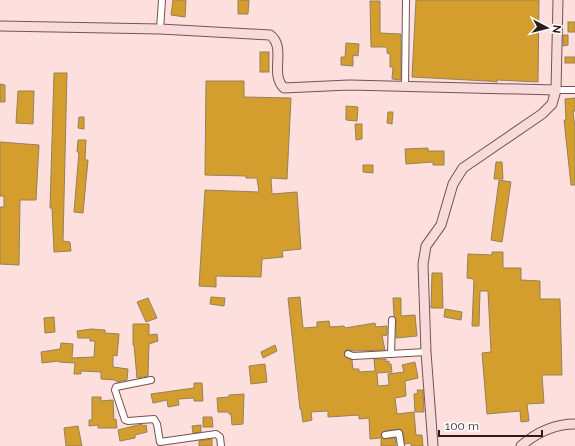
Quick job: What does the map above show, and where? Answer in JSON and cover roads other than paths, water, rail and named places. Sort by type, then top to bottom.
[{"type":"street","points":[[160,29],[162,0]]},
{"type":"street","points":[[405,86],[406,0]]},
{"type":"street","points":[[433,446],[426,352],[423,264],[426,246],[440,226],[454,184],[463,168],[542,114],[552,104],[556,90],[558,0]]},
{"type":"street","points":[[0,26],[160,29],[270,35],[275,38],[278,46],[279,83],[284,88],[349,85],[575,90]]},
{"type":"street","points":[[391,354],[392,320]]},
{"type":"street","points":[[348,354],[353,356],[426,352]]},
{"type":"street","points":[[151,380],[119,386],[115,390],[125,420],[154,419],[157,424],[160,444],[216,434],[220,437],[221,446]]},
{"type":"street","points":[[521,446],[546,429],[557,424],[575,424]]},
{"type":"street","points":[[385,435],[399,433],[401,446]]}]
